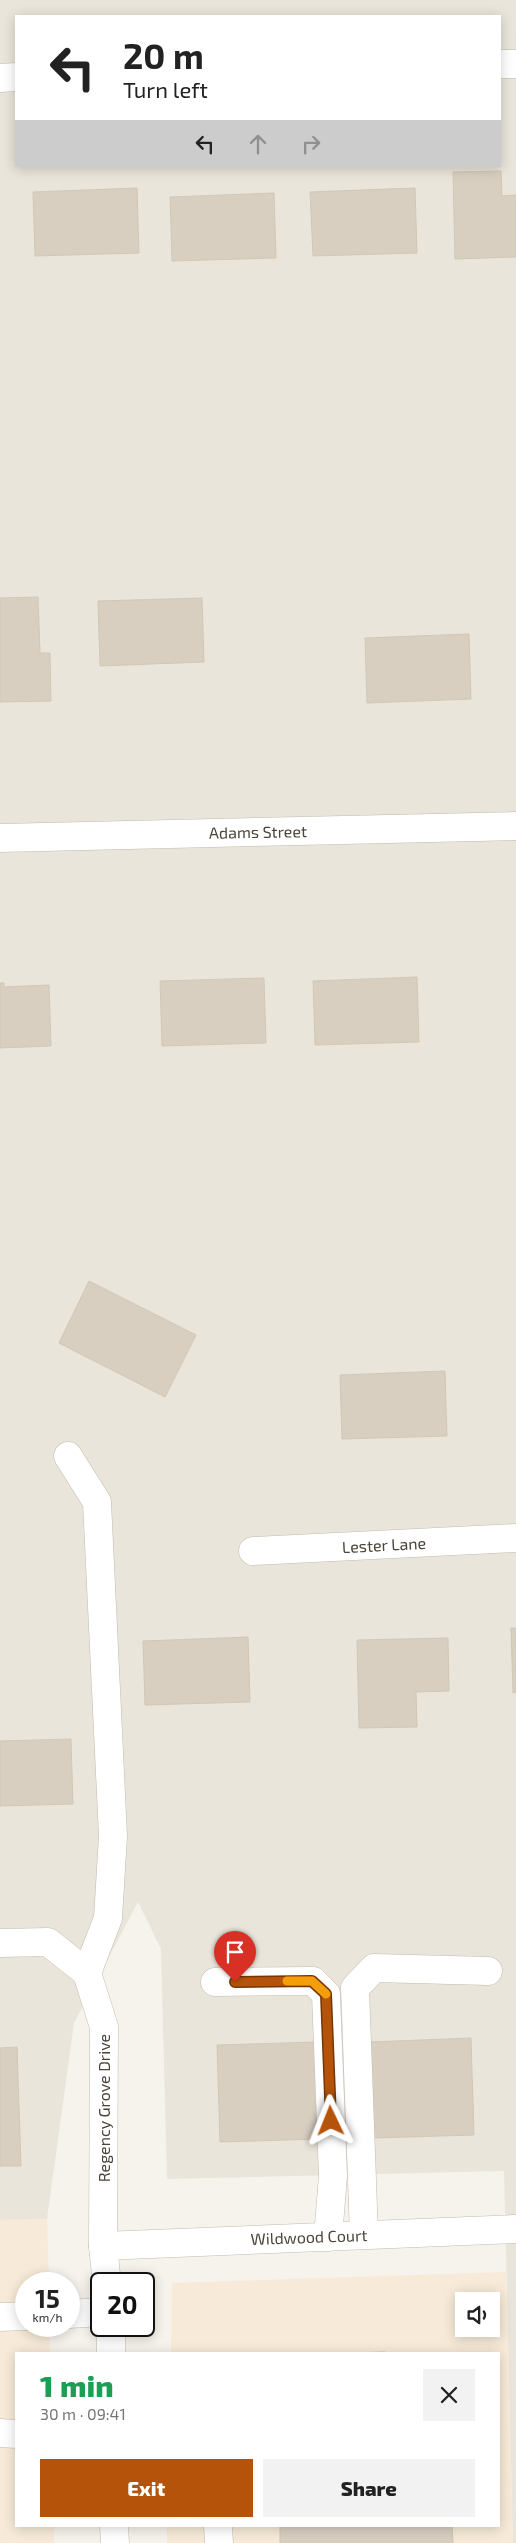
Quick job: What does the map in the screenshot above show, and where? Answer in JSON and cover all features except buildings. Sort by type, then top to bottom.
[{"type":"street","points":[[501,64],[516,64]]},
{"type":"street","points":[[0,78],[15,77]]},
{"type":"street","name":"Adams Street","points":[[0,838],[516,826]]},
{"type":"street","points":[[0,1943],[48,1942],[87,1973],[108,1918],[113,1836],[97,1502],[68,1456]]},
{"type":"street","name":"Lester Lane","points":[[253,1551],[516,1538]]},
{"type":"street","points":[[364,2235],[355,1988],[374,1968],[488,1971]]},
{"type":"street","name":"Regency Grove Drive","points":[[87,1973],[104,2027],[103,2246],[106,2272]]},
{"type":"street","points":[[215,1982],[312,1981],[326,1994],[333,2176],[328,2237]]},
{"type":"street","name":"Wildwood Court","points":[[103,2246],[516,2229]]},
{"type":"street","points":[[0,2318],[15,2317]]},
{"type":"street","points":[[110,2337],[111,2352]]},
{"type":"street","points":[[0,2433],[15,2434]]},
{"type":"street","points":[[114,2527],[115,2543]]},
{"type":"street","points":[[218,2527],[219,2543]]},
{"type":"shaded area","points":[[0,0],[516,0],[516,2543],[513,2543],[504,2171],[167,2179],[161,1949],[138,1902],[74,2023],[47,2219],[0,2220]]},
{"type":"shaded area","points":[[47,2219],[49,2272],[15,2272],[15,2337],[49,2337],[50,2352],[15,2352],[15,2527],[54,2527],[54,2543],[0,2543],[0,2220]]},
{"type":"shaded area","points":[[506,2272],[513,2543],[167,2543],[167,2527],[500,2527],[500,2352],[171,2352],[172,2283]]},
{"type":"slow traffic","points":[[287,1981],[312,1981],[326,1994]]},
{"type":"route","points":[[235,1982],[312,1981],[326,1994],[331,2121]]}]
